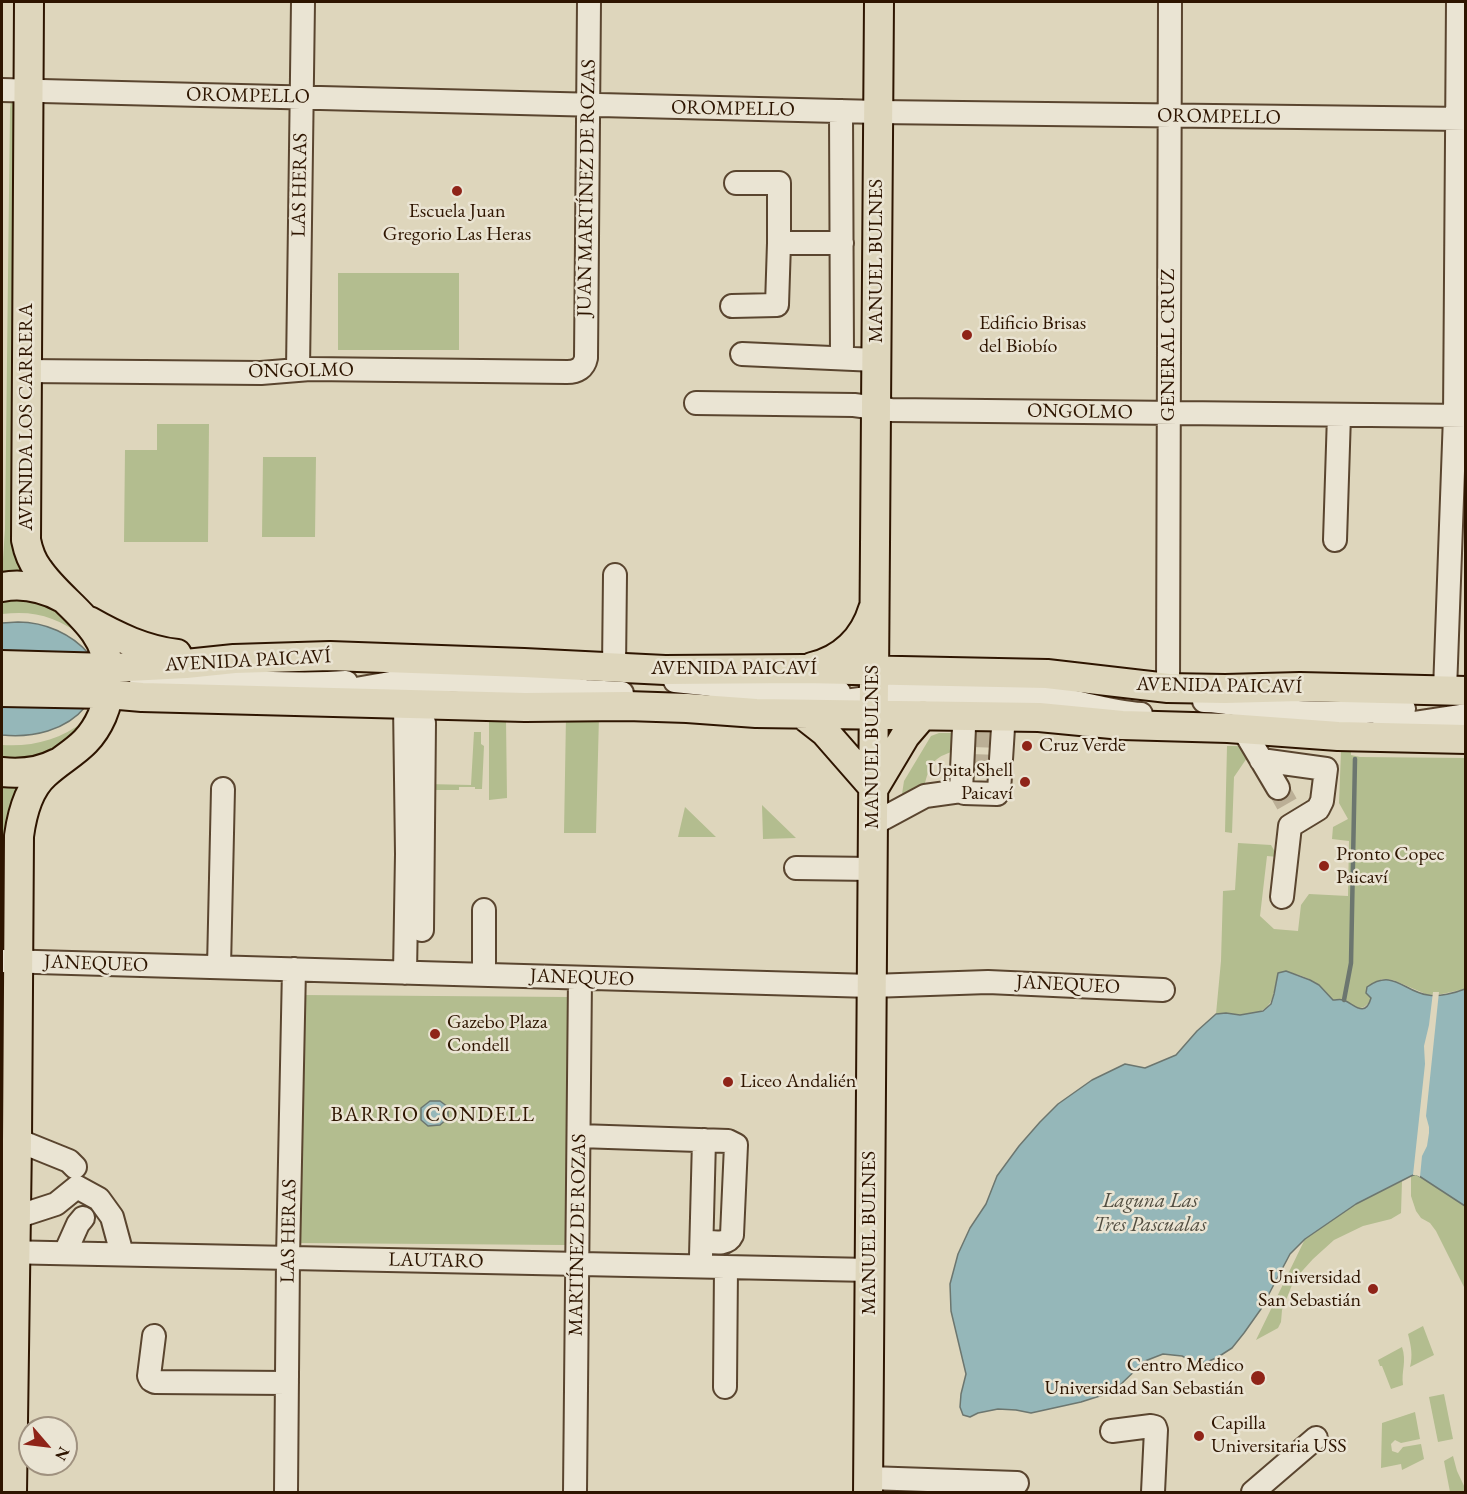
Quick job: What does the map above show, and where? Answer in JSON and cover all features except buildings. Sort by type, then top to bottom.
[{"type":"main road","name":"AVENIDA LOS CARRERA","points":[[29,2],[15,91],[26,371],[26,540],[37,568],[99,637],[105,649],[109,681]]},
{"type":"main road","name":"MANUEL BULNES","points":[[868,1485],[879,2]]},
{"type":"main road","points":[[2,587],[39,588],[122,639],[146,648],[174,654],[234,659]]},
{"type":"main road","points":[[804,669],[833,660],[848,649],[862,634],[875,602]]},
{"type":"main road","name":"AVENIDA PAICAVÍ","points":[[2,692],[109,681],[186,664],[234,659],[330,656],[524,663],[605,673],[804,669],[874,693],[923,715],[965,754],[1005,722],[1053,718],[1129,726],[1243,729],[1338,736],[1466,739]]},
{"type":"main road","name":"AVENIDA PAICAVÍ","points":[[2,665],[109,681],[142,698],[415,713],[525,707],[627,706],[802,714],[874,693],[1047,674],[1168,688],[1300,687],[1459,696]]},
{"type":"main road","points":[[12,1492],[8,1252],[16,1216],[17,1140],[10,961],[19,836],[22,815],[30,795],[43,774],[77,750],[95,729],[103,712],[109,681]]},
{"type":"main road","points":[[802,714],[825,732],[874,788],[905,736],[923,715]]},
{"type":"main road","points":[[2,772],[36,771],[62,761]]},
{"type":"street","name":"LAS HERAS","points":[[298,369],[303,2]]},
{"type":"street","name":"JUAN MARTÍNEZ DE ROZAS","points":[[576,372],[586,358],[589,2]]},
{"type":"street","name":"GENERAL CRUZ","points":[[1168,688],[1170,2]]},
{"type":"street","points":[[109,681],[120,690],[141,688],[331,692],[407,680],[434,680],[523,683],[598,693],[687,695],[742,700],[845,701],[874,693],[941,683],[1047,685],[1158,699],[1225,702],[1288,711],[1372,712],[1459,696],[1462,119],[1458,2]]},
{"type":"street","name":"OROMPELLO","points":[[15,91],[878,112],[1462,119]]},
{"type":"street","points":[[841,111],[842,358]]},
{"type":"street","points":[[732,306],[777,305],[779,183],[736,183]]},
{"type":"street","points":[[779,243],[842,243]]},
{"type":"street","points":[[742,354],[876,360]]},
{"type":"street","name":"ONGOLMO","points":[[26,371],[261,373],[298,369],[576,372]]},
{"type":"street","name":"ONGOLMO","points":[[696,403],[854,405],[891,410],[1460,416]]},
{"type":"street","points":[[1335,540],[1339,415]]},
{"type":"street","points":[[605,673],[615,575]]},
{"type":"street","points":[[109,681],[132,674],[172,680],[291,683],[343,682],[402,673],[434,671],[542,675],[605,673],[748,691],[925,692],[1038,696],[1134,713],[1347,724],[1407,724],[1466,715]]},
{"type":"street","points":[[415,713],[422,930]]},
{"type":"street","points":[[405,972],[407,854],[415,713]]},
{"type":"street","points":[[965,754],[964,793],[997,794],[1005,722]]},
{"type":"street","points":[[1243,729],[1287,804],[1290,826],[1282,897]]},
{"type":"street","points":[[1287,804],[1318,809],[1322,801],[1326,769],[1338,736]]},
{"type":"street","points":[[873,824],[925,796],[965,754]]},
{"type":"street","points":[[1261,759],[1326,769]]},
{"type":"street","points":[[219,967],[223,789]]},
{"type":"street","points":[[796,868],[872,869]]},
{"type":"street","points":[[484,910],[484,975]]},
{"type":"street","name":"JANEQUEO","points":[[10,961],[871,986],[988,982],[1163,990]]},
{"type":"street","name":"LAS HERAS","points":[[286,1492],[294,969]]},
{"type":"street","name":"MARTÍNEZ DE ROZAS","points":[[575,1492],[580,978]]},
{"type":"street","points":[[579,1136],[728,1141],[736,1145],[732,1235],[725,1242],[702,1241]]},
{"type":"street","points":[[17,1140],[69,1161],[76,1177],[99,1199],[99,1218],[122,1254]]},
{"type":"street","points":[[701,1266],[704,1140]]},
{"type":"street","points":[[16,1216],[56,1204],[76,1177]]},
{"type":"street","points":[[65,1253],[78,1224],[99,1218]]},
{"type":"street","name":"LAUTARO","points":[[8,1252],[870,1270]]},
{"type":"street","points":[[725,1387],[726,1267]]},
{"type":"street","points":[[154,1336],[149,1376],[155,1382],[287,1383]]},
{"type":"street","points":[[1112,1431],[1155,1427],[1153,1492]]},
{"type":"street","points":[[1253,1492],[1316,1438]]},
{"type":"street","points":[[868,1485],[1017,1483]]},
{"type":"green space","points":[[11,99],[14,108],[15,314],[28,576],[2,574],[5,529]]},
{"type":"green space","points":[[338,273],[459,273],[459,350],[338,350]]},
{"type":"green space","points":[[157,424],[209,424],[208,542],[124,542],[125,450],[157,450]]},
{"type":"green space","points":[[263,457],[316,457],[315,537],[262,537]]},
{"type":"green space","points":[[15,597],[51,604],[84,637],[64,624],[35,614],[2,614],[2,599]]},
{"type":"green space","points":[[566,716],[599,716],[596,833],[564,833]]},
{"type":"green space","points":[[489,720],[506,720],[507,798],[489,800]]},
{"type":"green space","points":[[84,721],[79,733],[39,759],[2,760],[2,745],[24,745],[45,741],[75,728]]},
{"type":"green space","points":[[474,732],[481,732],[481,744],[484,746],[482,789],[459,787],[459,790],[432,790],[427,784],[471,785]]},
{"type":"green space","points":[[939,733],[957,733],[957,750],[935,760],[925,783],[902,794],[904,781],[931,736]]},
{"type":"green space","points":[[1227,746],[1243,746],[1249,755],[1234,777],[1232,833],[1225,832]]},
{"type":"green space","points":[[1341,751],[1351,751],[1351,755],[1360,757],[1465,758],[1465,989],[1428,995],[1393,980],[1381,979],[1368,1004],[1360,1008],[1343,1000],[1333,1000],[1320,986],[1306,978],[1283,972],[1278,973],[1272,998],[1266,1008],[1252,1014],[1216,1014],[1221,961],[1223,891],[1235,890],[1238,843],[1271,845],[1278,857],[1267,856],[1260,916],[1274,929],[1298,931],[1301,905],[1309,894],[1348,896],[1349,841],[1332,839],[1333,827],[1348,819],[1339,803]]},
{"type":"green space","points":[[2,778],[22,778],[11,808],[4,937],[2,922]]},
{"type":"green space","points":[[762,805],[796,838],[763,839]]},
{"type":"green space","points":[[685,807],[716,837],[678,837]]},
{"type":"green space","points":[[303,995],[568,997],[565,1245],[300,1243]]},
{"type":"green space","points":[[1416,1174],[1465,1206],[1465,1289],[1436,1231],[1416,1211],[1411,1196],[1411,1176]]},
{"type":"green space","points":[[1402,1181],[1401,1213],[1391,1219],[1363,1226],[1334,1240],[1294,1280],[1282,1310],[1278,1328],[1256,1340],[1305,1239],[1356,1204]]},
{"type":"green space","points":[[1423,1326],[1434,1355],[1410,1367],[1411,1350],[1408,1334]]},
{"type":"green space","points":[[1402,1347],[1403,1385],[1391,1389],[1378,1360]]},
{"type":"green space","points":[[1444,1394],[1453,1439],[1438,1442],[1429,1397]]},
{"type":"green space","points":[[1415,1412],[1420,1439],[1401,1443],[1395,1440],[1391,1444],[1392,1451],[1398,1453],[1403,1447],[1421,1444],[1424,1459],[1402,1470],[1401,1464],[1381,1468],[1382,1423]]},
{"type":"green space","points":[[1453,1456],[1465,1492],[1450,1492],[1444,1461]]},
{"type":"water","points":[[2,623],[38,624],[57,630],[75,641],[89,654],[2,653]]},
{"type":"water","points":[[2,704],[86,706],[69,722],[59,727],[36,734],[13,736],[2,735]]},
{"type":"water","name":"Laguna Las Tres Pascualas","points":[[1286,971],[1319,985],[1333,1000],[1343,1000],[1362,1009],[1371,998],[1366,993],[1367,987],[1384,980],[1391,980],[1428,995],[1447,994],[1465,989],[1465,1206],[1416,1174],[1411,1176],[1356,1204],[1305,1239],[1290,1254],[1261,1309],[1244,1333],[1232,1348],[1218,1357],[1205,1363],[1194,1362],[1182,1356],[1163,1354],[1145,1361],[1118,1387],[1081,1402],[1031,1413],[998,1409],[970,1417],[963,1415],[960,1407],[966,1374],[951,1311],[950,1284],[958,1254],[970,1228],[986,1204],[997,1176],[1019,1146],[1058,1104],[1092,1080],[1125,1064],[1145,1068],[1176,1055],[1216,1014],[1240,1015],[1263,1011],[1271,1004],[1278,973]]},
{"type":"water","points":[[430,1101],[440,1101],[448,1107],[448,1118],[440,1125],[428,1126],[421,1120],[421,1108]]},
{"type":"pier","points":[[1433,992],[1439,992],[1426,1116],[1429,1133],[1427,1146],[1422,1156],[1420,1177],[1413,1175],[1425,1064],[1424,1046]]},
{"type":"waterway","points":[[1344,1000],[1351,963],[1355,759]]},
{"type":"tunnel","points":[[972,736],[1002,737]]},
{"type":"tunnel","points":[[970,765],[1001,766]]},
{"type":"tunnel","points":[[1278,788],[1287,804]]},
{"type":"place","name":"Escuela Juan Gregorio Las Heras","points":[[457,191]]},
{"type":"place","name":"Edificio Brisas del Biobío","points":[[967,335]]},
{"type":"place","name":"Cruz Verde","points":[[1027,746]]},
{"type":"place","name":"Upita Shell Paicaví","points":[[1025,782]]},
{"type":"place","name":"Pronto Copec Paicaví","points":[[1324,866]]},
{"type":"place","name":"Gazebo Plaza Condell","points":[[435,1034]]},
{"type":"place","name":"Liceo Andalién","points":[[728,1082]]},
{"type":"place","name":"Universidad San Sebastián","points":[[1373,1289]]},
{"type":"place","name":"Centro Medico Universidad San Sebastián","points":[[1258,1378]]},
{"type":"place","name":"Capilla Universitaria USS","points":[[1199,1436]]},
{"type":"district","name":"BARRIO CONDELL","points":[[433,1115]]}]
